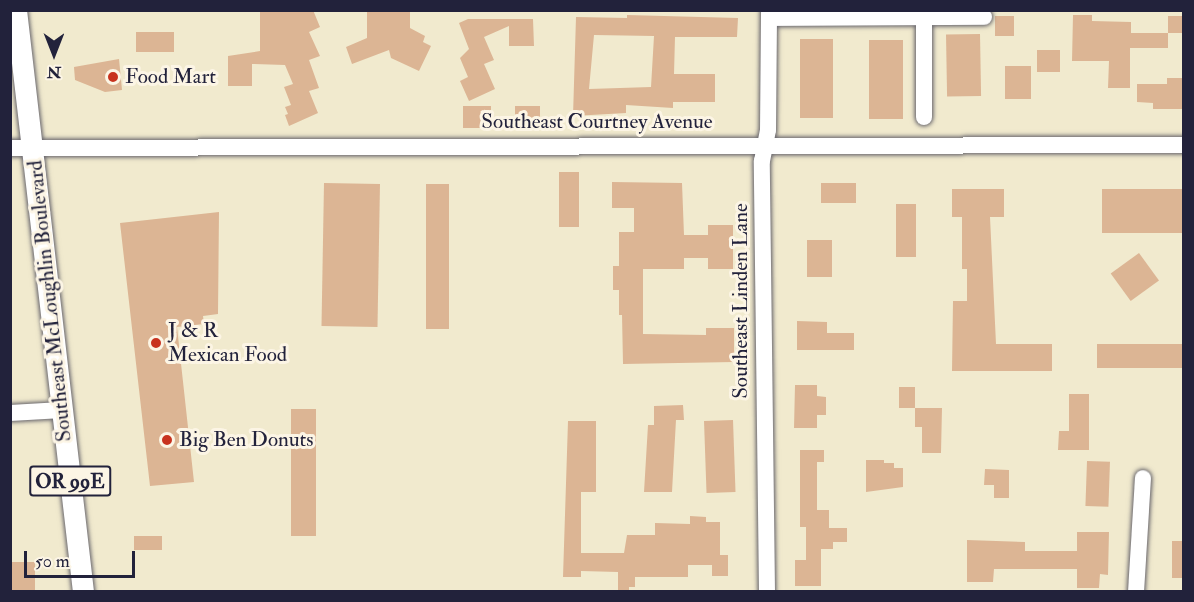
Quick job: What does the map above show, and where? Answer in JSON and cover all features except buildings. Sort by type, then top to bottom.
[{"type":"main road","name":"Southeast McLoughlin Boulevard","points":[[16,10],[83,591]]},
{"type":"street","points":[[769,14],[984,17]]},
{"type":"street","name":"Southeast Linden Lane","points":[[767,591],[765,145],[769,14]]},
{"type":"street","points":[[924,17],[924,117]]},
{"type":"street","name":"Southeast Courtney Avenue","points":[[10,148],[1184,145]]},
{"type":"street","points":[[10,413],[62,410]]},
{"type":"street","points":[[1136,591],[1143,478]]},
{"type":"place","name":"Food Mart","points":[[113,77]]},
{"type":"place","name":"J & R Mexican Food","points":[[156,343]]},
{"type":"place","name":"Big Ben Donuts","points":[[167,440]]}]
